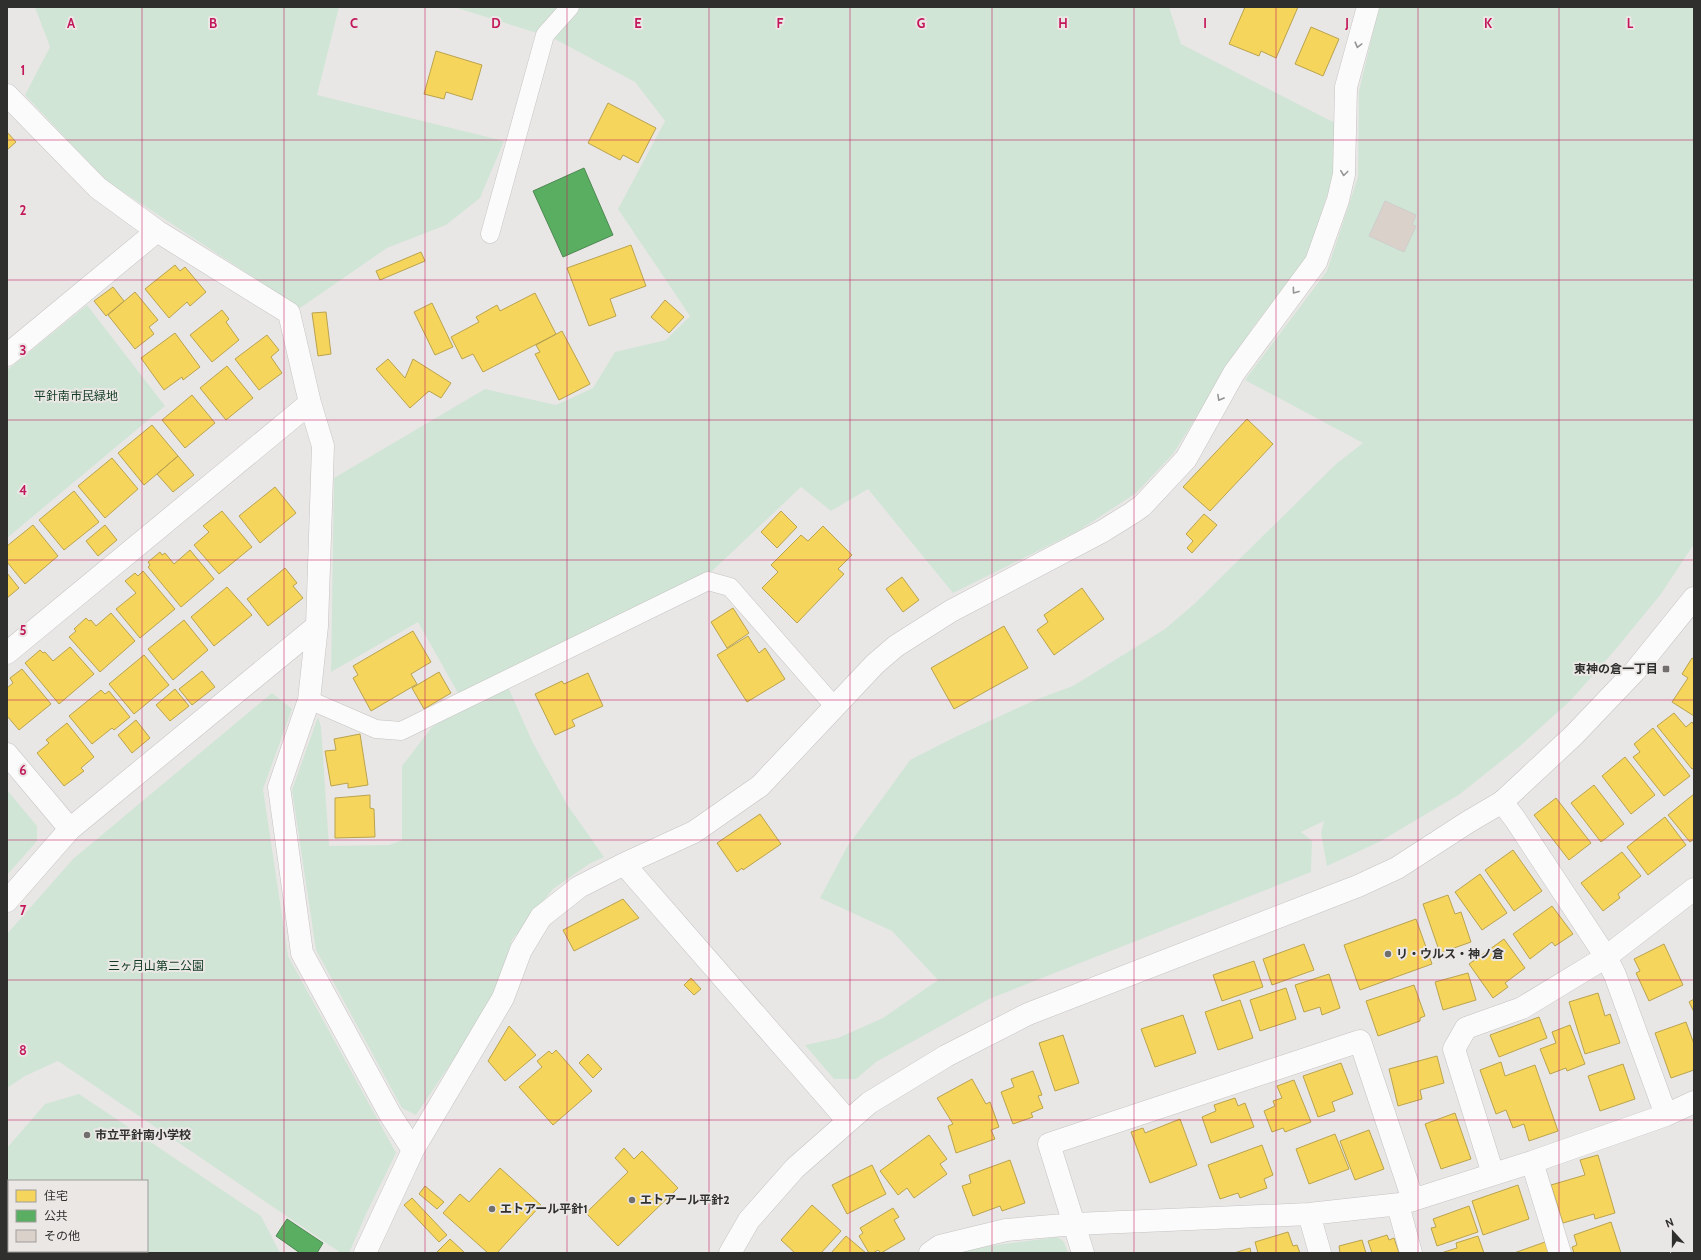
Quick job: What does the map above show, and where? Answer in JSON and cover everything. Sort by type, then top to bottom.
[{"type":"street","points":[[365,1253],[413,1150],[503,998],[521,950],[541,917],[579,887],[624,864],[694,832],[760,786],[875,664],[896,646],[951,611],[1103,531],[1142,506],[1186,459],[1234,373],[1316,262],[1338,200],[1344,174],[1346,87],[1368,7]]},
{"type":"street","points":[[7,95],[98,188],[157,231],[289,313],[310,403],[323,446],[317,626],[309,700],[279,787],[302,953],[391,1116],[413,1150]]},
{"type":"street","points":[[7,355],[157,231]]},
{"type":"street","points":[[7,653],[310,403]]},
{"type":"street","points":[[730,1253],[749,1220],[795,1168],[869,1103],[946,1056],[1028,1014],[1358,886],[1397,868],[1502,802],[1574,736],[1635,671],[1694,598]]},
{"type":"street","points":[[7,901],[70,829],[317,626]]},
{"type":"street","points":[[7,754],[70,829]]},
{"type":"street","points":[[1502,802],[1515,818],[1606,957],[1666,1115]]},
{"type":"street","points":[[624,864],[848,1121]]},
{"type":"street","points":[[1493,1174],[1454,1049],[1466,1028],[1522,1008],[1606,957],[1694,889]]},
{"type":"street","points":[[1084,1253],[1049,1144],[1360,1040],[1405,1202],[1411,1253]]},
{"type":"street","points":[[930,1253],[940,1246],[1006,1230],[1075,1224],[1309,1214],[1405,1202],[1532,1162],[1666,1115],[1694,1102]]},
{"type":"street","points":[[1532,1162],[1560,1253]]},
{"type":"street","points":[[1309,1214],[1320,1253]]},
{"type":"lane","points":[[490,234],[545,36],[570,7]]},
{"type":"lane","points":[[309,700],[376,728],[401,731],[708,581],[730,587],[835,708]]},
{"type":"green space","points":[[35,7],[339,7],[317,95],[504,141],[480,198],[446,225],[387,248],[300,308],[105,180],[25,95],[50,47]]},
{"type":"green space","points":[[454,7],[1169,7],[1181,44],[1335,123],[1333,177],[1307,258],[1253,327],[1173,454],[1136,493],[1078,531],[953,593],[868,489],[831,511],[801,487],[711,572],[459,695],[418,622],[331,672],[334,478],[485,389],[556,405],[593,388],[615,352],[666,340],[690,316],[618,209],[665,121],[635,82],[553,38]]},
{"type":"green space","points":[[1379,7],[1694,7],[1694,544],[1661,594],[1571,700],[1519,747],[1460,794],[1379,842],[1327,866],[1321,833],[1324,821],[1301,832],[1312,841],[1311,872],[989,999],[876,1062],[856,1079],[834,1079],[805,1045],[838,1038],[883,1018],[938,980],[892,931],[820,898],[847,847],[910,760],[957,736],[1035,700],[1073,686],[1165,629],[1193,605],[1336,464],[1363,443],[1245,380],[1327,271],[1358,177],[1359,91]]},
{"type":"green space","name":"平針南市民緑地","points":[[87,305],[165,406],[7,538],[7,370]]},
{"type":"green space","points":[[508,687],[533,743],[568,806],[604,857],[589,864],[553,889],[512,940],[496,988],[484,1014],[416,1115],[402,1108],[316,950],[292,790],[318,717],[321,727],[329,846],[389,845],[402,840],[402,766],[432,727],[454,714]]},
{"type":"green space","name":"三ヶ月山第二公園","points":[[272,693],[292,709],[263,789],[288,956],[396,1153],[366,1214],[349,1253],[341,1253],[58,1061],[25,1076],[7,1088],[7,934],[73,859]]},
{"type":"green space","points":[[7,790],[37,826],[37,841],[7,875]]},
{"type":"green space","name":"市立平針南小学校","points":[[79,1094],[261,1216],[280,1253],[7,1253],[7,1148],[45,1104]]},
{"type":"green space","points":[[1058,1237],[1064,1242],[1068,1253],[957,1253],[982,1247]]},
{"type":"building: 住宅","points":[[1245,7],[1298,7],[1276,58],[1261,51],[1259,56],[1229,44]]},
{"type":"building: 住宅","points":[[1311,27],[1339,39],[1323,76],[1295,64]]},
{"type":"building: 住宅","points":[[436,51],[482,65],[472,100],[446,92],[444,99],[424,94]]},
{"type":"building: 住宅","points":[[608,103],[656,128],[638,163],[623,155],[620,160],[588,143]]},
{"type":"building: 住宅","points":[[7,132],[16,142],[7,150]]},
{"type":"building: 住宅","points":[[631,245],[646,286],[610,299],[616,316],[589,326],[567,268]]},
{"type":"building: 住宅","points":[[421,252],[425,261],[380,280],[376,271]]},
{"type":"building: 住宅","points":[[175,265],[180,271],[185,267],[206,292],[190,306],[187,302],[169,318],[145,289]]},
{"type":"building: 住宅","points":[[113,287],[124,301],[106,316],[94,301]]},
{"type":"building: 住宅","points":[[135,292],[158,320],[149,327],[154,334],[135,349],[108,315]]},
{"type":"building: 住宅","points":[[535,293],[556,334],[483,372],[473,354],[462,359],[451,337],[479,322],[476,317],[497,305],[500,311]]},
{"type":"building: 住宅","points":[[665,300],[684,317],[669,333],[651,317]]},
{"type":"building: 住宅","points":[[432,303],[453,347],[435,355],[414,312]]},
{"type":"building: 住宅","points":[[222,310],[229,319],[226,322],[239,340],[212,362],[190,335]]},
{"type":"building: 住宅","points":[[326,312],[331,354],[318,356],[312,313]]},
{"type":"building: 住宅","points":[[562,331],[590,384],[559,400],[535,354],[540,352],[536,345]]},
{"type":"building: 住宅","points":[[175,333],[200,367],[183,380],[182,377],[164,390],[141,358]]},
{"type":"building: 住宅","points":[[267,335],[279,350],[271,357],[282,373],[259,390],[235,359]]},
{"type":"building: 住宅","points":[[388,359],[405,378],[413,359],[451,383],[441,398],[429,391],[410,408],[376,369]]},
{"type":"building: 住宅","points":[[227,366],[253,398],[226,420],[200,388]]},
{"type":"building: 住宅","points":[[192,395],[215,423],[185,448],[162,420]]},
{"type":"building: 住宅","points":[[1247,419],[1273,444],[1210,511],[1183,487]]},
{"type":"building: 住宅","points":[[152,425],[178,456],[144,485],[118,453]]},
{"type":"building: 住宅","points":[[178,456],[194,475],[173,492],[157,474]]},
{"type":"building: 住宅","points":[[112,458],[138,489],[105,518],[78,486]]},
{"type":"building: 住宅","points":[[275,487],[296,513],[260,543],[239,516]]},
{"type":"building: 住宅","points":[[74,491],[99,522],[64,550],[39,520]]},
{"type":"building: 住宅","points":[[222,511],[252,547],[219,574],[194,545],[209,532],[203,526]]},
{"type":"building: 住宅","points":[[781,511],[797,527],[777,548],[761,532]]},
{"type":"building: 住宅","points":[[1204,514],[1217,525],[1192,553],[1187,548],[1193,541],[1186,534]]},
{"type":"building: 住宅","points":[[33,525],[58,556],[25,584],[7,562],[7,546]]},
{"type":"building: 住宅","points":[[105,525],[117,540],[98,556],[86,541]]},
{"type":"building: 住宅","points":[[823,526],[852,555],[838,569],[844,574],[797,623],[762,588],[778,572],[771,565],[801,535],[808,541]]},
{"type":"building: 住宅","points":[[190,550],[214,579],[181,607],[148,567],[150,565],[148,562],[160,552],[162,555],[165,553],[174,564]]},
{"type":"building: 住宅","points":[[285,568],[297,583],[293,586],[303,598],[268,626],[247,599]]},
{"type":"building: 住宅","points":[[143,571],[175,609],[140,638],[116,609],[136,593],[125,581],[135,573],[138,576]]},
{"type":"building: 住宅","points":[[7,573],[19,588],[7,598]]},
{"type":"building: 住宅","points":[[902,577],[919,600],[903,612],[886,589]]},
{"type":"building: 住宅","points":[[227,587],[252,615],[214,646],[191,617]]},
{"type":"building: 住宅","points":[[1082,588],[1104,619],[1054,655],[1037,630],[1048,622],[1044,615]]},
{"type":"building: 住宅","points":[[733,608],[749,633],[727,648],[711,622]]},
{"type":"building: 住宅","points":[[111,613],[135,641],[100,672],[69,637],[76,631],[74,629],[86,618],[89,621],[91,620],[96,626]]},
{"type":"building: 住宅","points":[[184,620],[208,650],[173,680],[148,649]]},
{"type":"building: 住宅","points":[[1004,626],[1028,668],[954,709],[931,668]]},
{"type":"building: 住宅","points":[[413,631],[431,662],[411,674],[417,684],[371,711],[353,678],[358,675],[353,666]]},
{"type":"building: 住宅","points":[[748,636],[759,653],[765,648],[785,679],[747,702],[717,655]]},
{"type":"building: 住宅","points":[[70,647],[94,674],[59,704],[25,663],[40,650],[43,653],[45,652],[53,661]]},
{"type":"building: 住宅","points":[[144,655],[169,685],[134,714],[109,684]]},
{"type":"building: 住宅","points":[[1692,658],[1694,659],[1694,716],[1672,702],[1688,678],[1682,674]]},
{"type":"building: 住宅","points":[[22,669],[51,704],[19,730],[7,716],[7,688],[13,683],[10,678]]},
{"type":"building: 住宅","points":[[202,671],[215,687],[192,705],[179,689]]},
{"type":"building: 住宅","points":[[439,672],[451,693],[424,709],[412,688]]},
{"type":"building: 住宅","points":[[588,673],[603,706],[572,720],[575,726],[555,735],[535,694],[562,681],[564,684]]},
{"type":"building: 住宅","points":[[175,689],[189,706],[170,721],[156,705]]},
{"type":"building: 住宅","points":[[101,690],[105,694],[109,691],[130,717],[114,730],[112,728],[92,744],[69,716]]},
{"type":"building: 住宅","points":[[1674,713],[1686,727],[1692,722],[1694,725],[1694,768],[1692,769],[1657,726]]},
{"type":"building: 住宅","points":[[136,720],[150,738],[132,753],[118,735]]},
{"type":"building: 住宅","points":[[67,723],[94,757],[81,768],[84,771],[64,786],[37,753],[49,743],[46,740]]},
{"type":"building: 住宅","points":[[1653,728],[1690,776],[1664,796],[1633,757],[1640,752],[1634,744]]},
{"type":"building: 住宅","points":[[360,734],[368,785],[348,788],[348,783],[331,786],[325,751],[336,750],[334,739]]},
{"type":"building: 住宅","points":[[1625,757],[1655,795],[1631,814],[1602,776]]},
{"type":"building: 住宅","points":[[1594,785],[1624,824],[1601,842],[1571,803]]},
{"type":"building: 住宅","points":[[1694,794],[1694,839],[1690,842],[1668,815]]},
{"type":"building: 住宅","points":[[370,795],[370,808],[374,809],[375,837],[335,838],[335,798]]},
{"type":"building: 住宅","points":[[1556,798],[1591,843],[1569,860],[1534,815]]},
{"type":"building: 住宅","points":[[760,814],[781,844],[743,870],[742,868],[737,872],[717,843]]},
{"type":"building: 住宅","points":[[1665,817],[1686,845],[1648,875],[1627,847]]},
{"type":"building: 住宅","points":[[1513,850],[1542,891],[1514,911],[1485,870]]},
{"type":"building: 住宅","points":[[1622,852],[1641,876],[1618,894],[1620,898],[1603,911],[1581,883]]},
{"type":"building: 住宅","points":[[1480,874],[1507,913],[1482,930],[1455,892]]},
{"type":"building: 住宅","points":[[1448,895],[1455,914],[1461,912],[1471,942],[1440,953],[1423,904]]},
{"type":"building: 住宅","points":[[623,899],[639,918],[574,951],[563,930]]},
{"type":"building: 住宅","points":[[1552,906],[1573,934],[1555,946],[1552,942],[1530,959],[1513,934]]},
{"type":"building: 住宅","name":"リ・ウルス・神ノ倉","points":[[1416,919],[1432,964],[1360,990],[1344,945]]},
{"type":"building: 住宅","points":[[1504,939],[1525,968],[1505,983],[1508,987],[1493,998],[1469,964]]},
{"type":"building: 住宅","points":[[1304,944],[1314,970],[1272,985],[1263,959]]},
{"type":"building: 住宅","points":[[1664,944],[1683,985],[1649,1001],[1636,973],[1640,971],[1634,959]]},
{"type":"building: 住宅","points":[[1254,961],[1263,987],[1222,1001],[1213,975]]},
{"type":"building: 住宅","points":[[1468,973],[1476,1000],[1443,1010],[1435,982]]},
{"type":"building: 住宅","points":[[1329,974],[1340,1008],[1322,1015],[1320,1007],[1304,1012],[1295,985]]},
{"type":"building: 住宅","points":[[691,978],[701,989],[694,995],[684,985]]},
{"type":"building: 住宅","points":[[1414,985],[1425,1016],[1420,1018],[1420,1021],[1378,1036],[1366,1001]]},
{"type":"building: 住宅","points":[[1286,988],[1296,1019],[1260,1031],[1250,1000]]},
{"type":"building: 住宅","points":[[1598,993],[1605,1016],[1610,1014],[1620,1043],[1585,1054],[1569,1002]]},
{"type":"building: 住宅","points":[[1694,999],[1694,1012],[1689,1002]]},
{"type":"building: 住宅","points":[[1240,1000],[1253,1038],[1218,1050],[1205,1012]]},
{"type":"building: 住宅","points":[[1183,1015],[1196,1053],[1155,1067],[1141,1029]]},
{"type":"building: 住宅","points":[[1539,1017],[1547,1038],[1499,1057],[1490,1035]]},
{"type":"building: 住宅","points":[[1686,1022],[1694,1044],[1694,1070],[1671,1078],[1655,1033]]},
{"type":"building: 住宅","points":[[1570,1025],[1585,1064],[1567,1071],[1566,1068],[1550,1074],[1540,1049],[1556,1043],[1552,1032]]},
{"type":"building: 住宅","points":[[509,1026],[536,1055],[505,1081],[488,1061]]},
{"type":"building: 住宅","points":[[1063,1035],[1079,1083],[1055,1091],[1039,1043]]},
{"type":"building: 住宅","points":[[556,1050],[592,1091],[553,1125],[519,1087],[542,1067],[537,1061],[549,1051],[552,1054]]},
{"type":"building: 住宅","points":[[588,1054],[602,1069],[593,1078],[579,1063]]},
{"type":"building: 住宅","points":[[1437,1056],[1444,1083],[1420,1090],[1422,1099],[1398,1106],[1389,1069]]},
{"type":"building: 住宅","points":[[1501,1062],[1505,1076],[1535,1065],[1558,1131],[1529,1141],[1524,1124],[1513,1128],[1506,1110],[1496,1114],[1480,1070]]},
{"type":"building: 住宅","points":[[1341,1063],[1353,1094],[1332,1102],[1335,1111],[1318,1117],[1303,1076]]},
{"type":"building: 住宅","points":[[1623,1064],[1635,1099],[1600,1111],[1588,1076]]},
{"type":"building: 住宅","points":[[1033,1071],[1042,1095],[1038,1096],[1043,1108],[1031,1113],[1033,1117],[1013,1124],[1001,1092],[1014,1087],[1011,1079]]},
{"type":"building: 住宅","points":[[972,1079],[986,1104],[990,1102],[999,1127],[991,1130],[995,1139],[956,1153],[948,1126],[953,1124],[937,1098]]},
{"type":"building: 住宅","points":[[1294,1080],[1311,1122],[1285,1132],[1283,1128],[1272,1132],[1264,1111],[1275,1106],[1273,1101],[1282,1098],[1277,1086]]},
{"type":"building: 住宅","points":[[1235,1098],[1238,1106],[1245,1103],[1254,1127],[1211,1143],[1202,1117],[1216,1111],[1214,1105]]},
{"type":"building: 住宅","points":[[1455,1113],[1471,1159],[1441,1169],[1425,1124]]},
{"type":"building: 住宅","points":[[1180,1119],[1197,1165],[1150,1183],[1131,1132],[1143,1128],[1145,1133]]},
{"type":"building: 住宅","points":[[1369,1130],[1384,1169],[1355,1180],[1340,1141]]},
{"type":"building: 住宅","points":[[1335,1134],[1349,1169],[1309,1184],[1296,1149]]},
{"type":"building: 住宅","points":[[929,1135],[947,1159],[940,1164],[947,1174],[914,1198],[907,1188],[898,1195],[880,1171]]},
{"type":"building: 住宅","points":[[1262,1145],[1273,1175],[1264,1179],[1267,1188],[1240,1198],[1238,1193],[1220,1199],[1208,1165]]},
{"type":"building: 住宅","name":"エトアール平針2","points":[[624,1148],[634,1159],[642,1151],[678,1188],[618,1246],[586,1213],[628,1172],[615,1158]]},
{"type":"building: 住宅","points":[[1598,1155],[1615,1213],[1595,1219],[1594,1214],[1563,1223],[1551,1185],[1585,1175],[1580,1160]]},
{"type":"building: 住宅","points":[[1010,1160],[1025,1203],[1002,1211],[1000,1206],[973,1216],[962,1186],[971,1183],[969,1175]]},
{"type":"building: 住宅","points":[[872,1165],[886,1194],[847,1214],[832,1185]]},
{"type":"building: 住宅","name":"エトアール平針1","points":[[500,1168],[541,1205],[497,1253],[488,1253],[443,1213],[460,1194],[469,1202]]},
{"type":"building: 住宅","points":[[1518,1185],[1529,1219],[1483,1235],[1472,1201]]},
{"type":"building: 住宅","points":[[425,1186],[444,1202],[437,1209],[419,1194]]},
{"type":"building: 住宅","points":[[412,1198],[447,1235],[439,1242],[404,1205]]},
{"type":"building: 住宅","points":[[812,1205],[841,1231],[821,1253],[795,1253],[781,1240]]},
{"type":"building: 住宅","points":[[1469,1206],[1478,1232],[1437,1246],[1431,1228],[1436,1227],[1433,1219]]},
{"type":"building: 住宅","points":[[893,1208],[899,1217],[894,1220],[905,1239],[881,1253],[878,1250],[873,1253],[869,1253],[859,1236],[863,1233],[860,1228]]},
{"type":"building: 住宅","points":[[1611,1222],[1621,1253],[1574,1253],[1572,1247],[1577,1245],[1574,1235]]},
{"type":"building: 住宅","points":[[1288,1232],[1293,1246],[1297,1245],[1300,1253],[1258,1253],[1255,1242]]},
{"type":"building: 住宅","points":[[1387,1235],[1389,1240],[1394,1238],[1399,1253],[1372,1253],[1368,1241]]},
{"type":"building: 住宅","points":[[846,1236],[866,1253],[831,1253]]},
{"type":"building: 住宅","points":[[1478,1236],[1484,1253],[1441,1253],[1457,1248],[1456,1243]]},
{"type":"building: 住宅","points":[[450,1239],[465,1253],[436,1253]]},
{"type":"building: 住宅","points":[[1362,1240],[1366,1253],[1340,1253],[1339,1246]]},
{"type":"building: 住宅","points":[[1545,1242],[1549,1253],[1514,1253]]},
{"type":"building: 住宅","points":[[1250,1248],[1251,1253],[1234,1253]]},
{"type":"building: 公共","points":[[584,168],[613,235],[563,257],[533,191]]},
{"type":"building: 公共","points":[[287,1219],[323,1243],[317,1253],[300,1253],[276,1236]]},
{"type":"building: その他","points":[[1385,201],[1416,215],[1412,225],[1416,226],[1404,252],[1369,236]]},
{"type":"place","name":"東神の倉一丁目","points":[[1666,669]]},
{"type":"place","name":"リ・ウルス・神ノ倉","points":[[1388,954]]},
{"type":"place","name":"市立平針南小学校","points":[[87,1135]]},
{"type":"place","name":"エトアール平針2","points":[[632,1200]]},
{"type":"place","name":"エトアール平針1","points":[[492,1209]]}]
